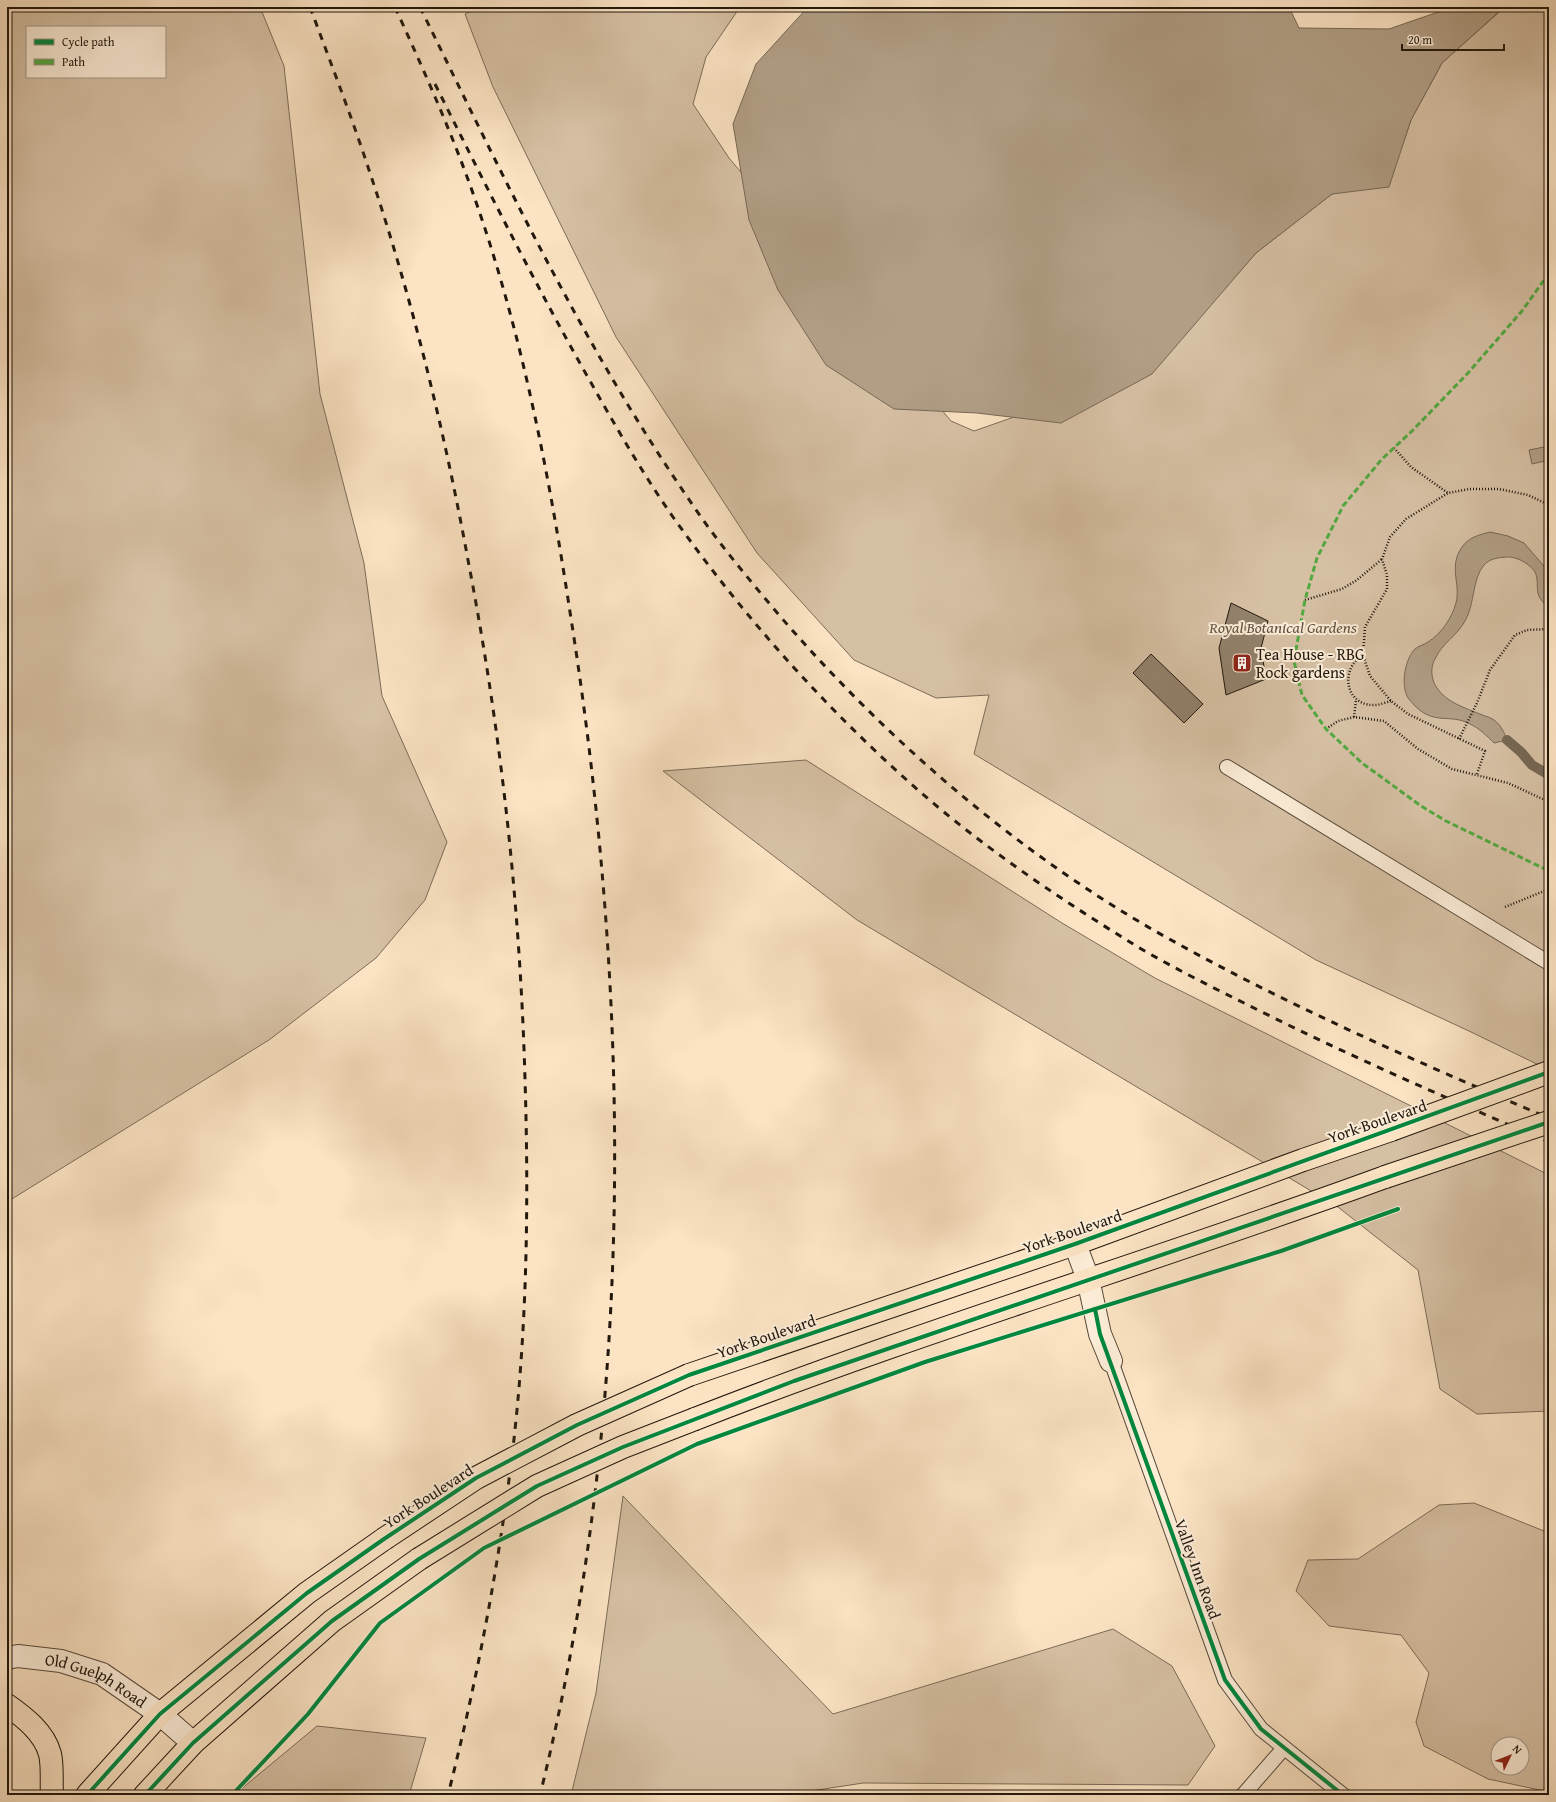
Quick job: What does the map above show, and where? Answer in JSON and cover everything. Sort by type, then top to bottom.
[{"type":"main road","name":"York Boulevard","points":[[87,1795],[160,1714],[307,1593],[384,1539],[476,1478],[577,1424],[689,1375],[1075,1244],[1549,1072]]},
{"type":"main road","points":[[145,1795],[193,1743],[332,1621],[418,1559],[537,1486],[623,1447],[794,1381],[1549,1122]]},
{"type":"main road","points":[[7,1705],[25,1717],[43,1740],[50,1754],[52,1795]]},
{"type":"street","name":"Valley Inn Road","points":[[1075,1244],[1088,1279],[1100,1334],[1111,1361]]},
{"type":"street","name":"Old Guelph Road","points":[[7,1658],[18,1656],[60,1661],[102,1674],[160,1714],[193,1743]]},
{"type":"lane","points":[[1227,767],[1549,963]]},
{"type":"lane","name":"Valley Inn Road","points":[[1111,1361],[1225,1680],[1261,1729],[1343,1795]]},
{"type":"lane","points":[[1243,1795],[1284,1748]]},
{"type":"path","points":[[1394,448],[1411,467],[1448,493]]},
{"type":"path","points":[[1305,600],[1342,589],[1357,580],[1382,559],[1390,537],[1406,520],[1448,493],[1469,489],[1499,489],[1528,495],[1549,505]]},
{"type":"path","points":[[1382,559],[1387,575],[1387,589],[1365,627],[1363,655],[1370,676],[1391,701],[1408,714],[1485,751],[1478,774]]},
{"type":"path","points":[[1459,739],[1477,703],[1490,670],[1515,635],[1527,630],[1548,629],[1549,644]]},
{"type":"path","points":[[1354,717],[1356,700],[1347,682],[1352,665],[1363,655]]},
{"type":"path","points":[[1356,700],[1377,705],[1391,701]]},
{"type":"path","points":[[1326,729],[1338,721],[1354,717],[1384,721],[1418,749],[1452,769],[1478,774],[1508,783],[1549,802]]},
{"type":"path","points":[[1477,918],[1549,890]]},
{"type":"green space","points":[[7,7],[260,7],[284,66],[320,394],[364,563],[382,696],[447,842],[425,900],[376,958],[269,1040],[7,1202]]},
{"type":"green space","name":"Royal Botanical Gardens","points":[[480,7],[740,7],[706,57],[693,104],[729,158],[951,421],[974,431],[1103,386],[1233,279],[1256,253],[1332,194],[1338,193],[1405,138],[1411,120],[1442,63],[1505,7],[1549,7],[1549,1070],[1316,960],[974,754],[989,695],[936,698],[854,660],[757,553],[616,337],[493,87],[465,14]]},
{"type":"green space","points":[[806,760],[1062,923],[1155,978],[1549,1175],[1549,1411],[1477,1414],[1440,1389],[1418,1270],[1338,1207],[857,920],[663,771]]},
{"type":"green space","points":[[623,1496],[833,1714],[1113,1629],[1172,1666],[1215,1746],[1188,1785],[863,1783],[785,1795],[571,1795],[596,1693]]},
{"type":"green space","points":[[1474,1503],[1549,1533],[1549,1792],[1488,1779],[1424,1746],[1416,1722],[1429,1673],[1401,1635],[1329,1626],[1296,1591],[1308,1560],[1358,1559],[1439,1505]]},
{"type":"green space","points":[[317,1726],[426,1738],[409,1795],[234,1795]]},
{"type":"shaded area","points":[[808,7],[1289,7],[1299,28],[1389,29],[1441,11],[1441,7],[1504,7],[1442,63],[1411,120],[1389,187],[1332,194],[1256,253],[1152,374],[1061,423],[977,413],[894,409],[826,365],[778,290],[749,220],[733,124],[756,64]]},
{"type":"shaded area","points":[[1549,446],[1549,460],[1532,464],[1529,450]]},
{"type":"shaded area","points":[[1490,532],[1508,536],[1524,543],[1549,572],[1549,607],[1543,603],[1538,594],[1537,577],[1533,569],[1521,560],[1510,557],[1492,559],[1484,565],[1480,571],[1465,621],[1438,653],[1433,662],[1432,674],[1435,685],[1445,697],[1462,707],[1491,718],[1499,724],[1507,740],[1494,743],[1480,730],[1470,724],[1456,719],[1435,717],[1421,711],[1408,697],[1404,685],[1406,665],[1412,653],[1416,648],[1433,639],[1452,614],[1457,596],[1455,568],[1458,554],[1462,547],[1471,539],[1478,535]]},
{"type":"building","name":"Tea House - RBG Rock gardens","points":[[1231,603],[1268,621],[1261,648],[1266,679],[1226,695],[1219,648]]},
{"type":"building","points":[[1151,654],[1203,704],[1184,723],[1133,673]]},
{"type":"waterway","points":[[1507,740],[1521,752],[1532,765],[1549,775]]},
{"type":"railway","points":[[310,7],[355,129],[385,218],[426,364],[459,511],[480,625],[499,754],[507,818],[519,948],[525,1079],[527,1177],[523,1325],[516,1423],[498,1553],[484,1634],[448,1795]]},
{"type":"railway","points":[[395,7],[458,152],[492,252],[520,353],[543,456],[570,612],[590,760],[605,908],[613,1057],[614,1205],[608,1354],[594,1502],[571,1649],[540,1795]]},
{"type":"railway","points":[[420,7],[545,257],[578,319],[649,440],[698,513],[732,558],[779,615],[820,661],[863,705],[954,789],[1002,828],[1102,899],[1155,931],[1251,983],[1300,1007],[1399,1053],[1549,1118]]},
{"type":"railway","points":[[435,84],[550,308],[620,433],[662,501],[700,554],[757,626],[819,694],[884,759],[943,812],[997,853],[1081,911],[1138,947],[1183,972],[1294,1028],[1366,1062],[1549,1142]]},
{"type":"marked path","points":[[1549,273],[1522,311],[1468,373],[1412,431],[1382,459],[1343,506],[1317,558],[1305,600],[1294,661],[1302,695],[1326,729],[1362,763],[1421,806],[1446,821],[1549,871]]},
{"type":"cycle path","points":[[87,1795],[160,1714],[307,1593],[384,1539],[476,1478],[577,1425],[689,1375],[1075,1244],[1549,1072]]},
{"type":"cycle path","points":[[145,1795],[193,1743],[332,1621],[419,1559],[537,1486],[623,1447],[794,1381],[1549,1122]]},
{"type":"cycle path","points":[[232,1795],[308,1714],[380,1623],[484,1548],[697,1444],[925,1362],[1281,1251],[1398,1209]]},
{"type":"cycle path","points":[[1095,1309],[1100,1334],[1225,1680],[1261,1729],[1343,1795]]},
{"type":"place","name":"Tea House - RBG Rock gardens","points":[[1242,663]]}]
